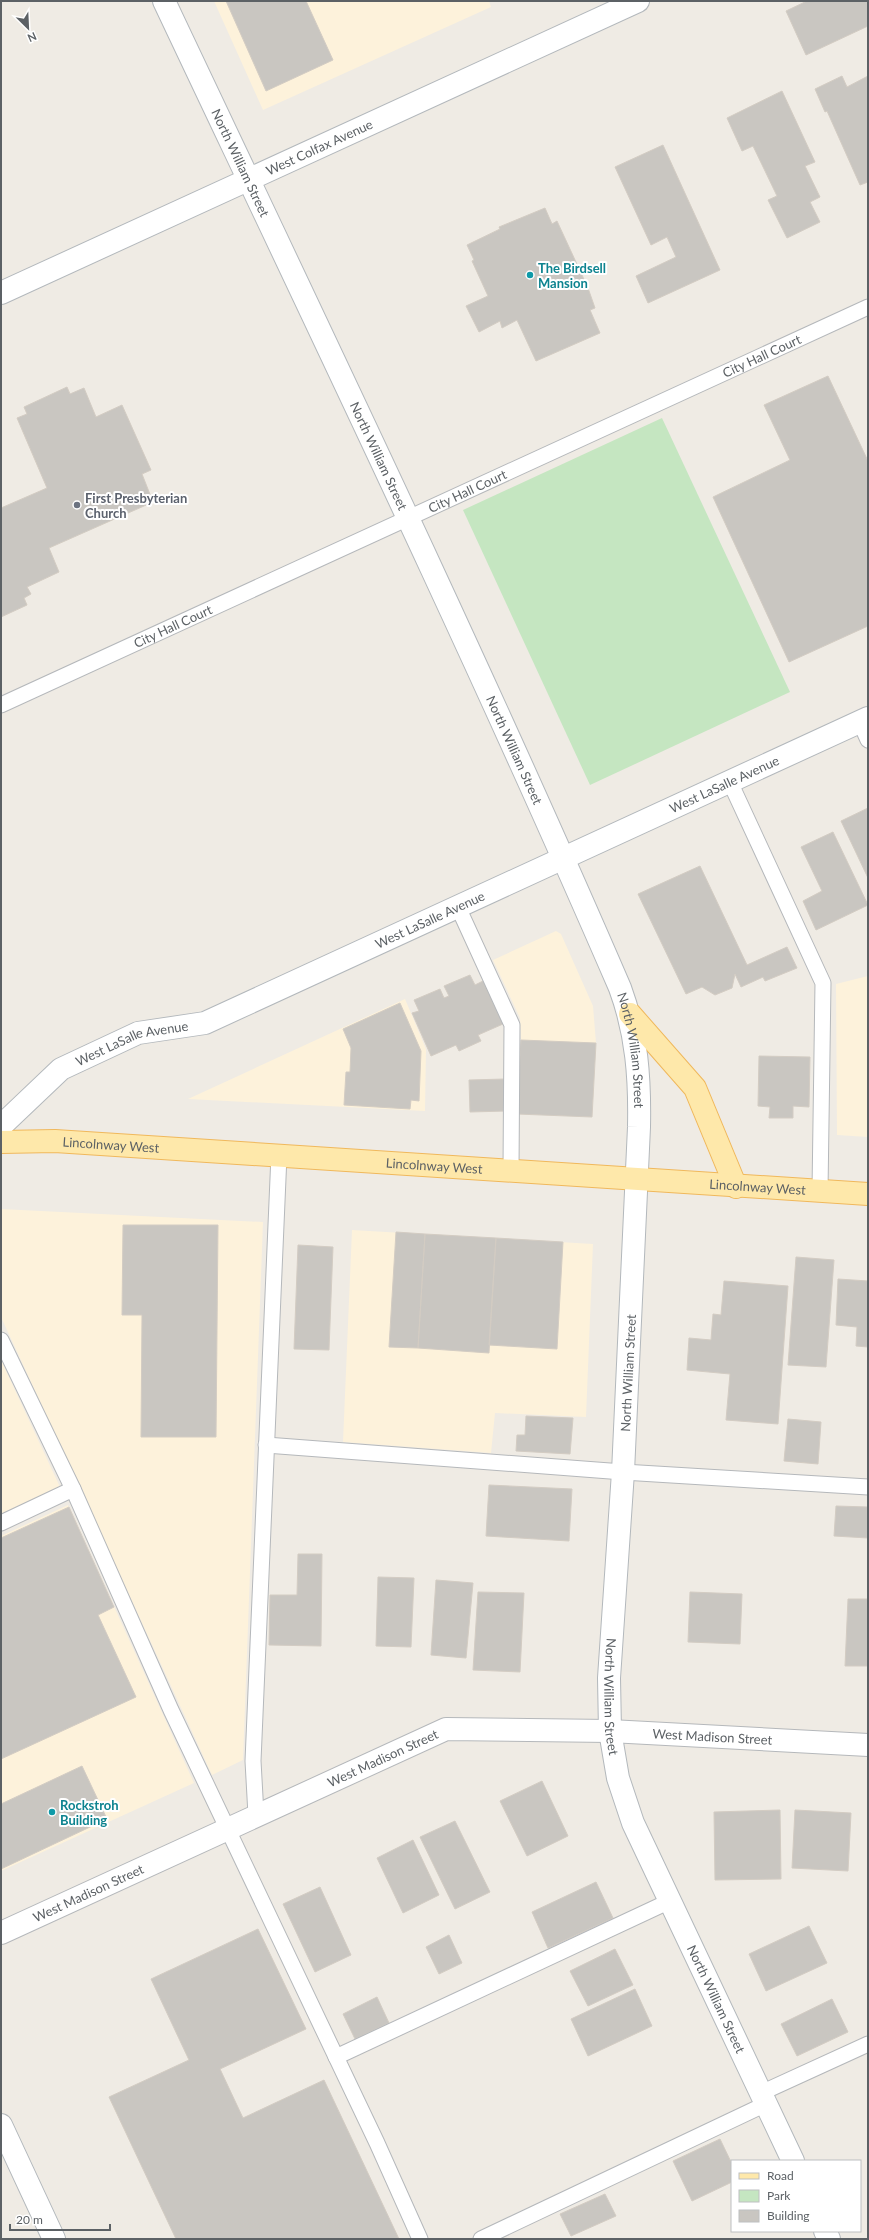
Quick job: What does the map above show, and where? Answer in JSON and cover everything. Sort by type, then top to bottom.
[{"type":"main road","points":[[630,1014],[695,1088],[736,1186]]},
{"type":"main road","name":"Lincolnway West","points":[[1,1142],[55,1141],[868,1194]]},
{"type":"street","name":"North William Street","points":[[164,1],[407,519],[564,859],[630,1014],[637,1048],[640,1095],[638,1179],[623,1472],[609,1678],[610,1731],[618,1778],[633,1822],[792,2160]]},
{"type":"street","name":"West Colfax Avenue","points":[[1,293],[638,1]]},
{"type":"street","name":"West LaSalle Avenue","points":[[1,1126],[61,1069],[138,1033],[205,1023],[730,782],[865,727]]},
{"type":"street","name":"West Madison Street","points":[[1,1933],[446,1729],[610,1731],[868,1745]]},
{"type":"street","points":[[1,2125],[54,2239]]},
{"type":"lane","name":"City Hall Court","points":[[1,705],[868,307]]},
{"type":"lane","points":[[730,782],[823,983],[820,1191]]},
{"type":"lane","points":[[458,907],[512,1025],[510,1170]]},
{"type":"lane","points":[[256,1815],[253,1761],[279,1155]]},
{"type":"lane","points":[[1,1340],[73,1489],[171,1710],[229,1828],[420,2239]]},
{"type":"lane","points":[[266,1444],[623,1472],[868,1487]]},
{"type":"lane","points":[[1,1523],[73,1489]]},
{"type":"lane","points":[[336,2057],[670,1901]]},
{"type":"lane","points":[[480,2239],[868,2044]]},
{"type":"shaded area","points":[[214,1],[489,1],[491,7],[263,110]]},
{"type":"shaded area","points":[[556,931],[561,934],[593,1006],[596,1043],[592,1117],[517,1114],[521,1040],[520,1018],[493,960]]},
{"type":"shaded area","points":[[868,976],[868,1137],[837,1135],[836,984]]},
{"type":"shaded area","points":[[405,999],[426,1049],[425,1111],[188,1099]]},
{"type":"shaded area","points":[[1,1209],[263,1222],[243,1760],[212,1775],[1,1317]]},
{"type":"shaded area","points":[[352,1230],[593,1244],[586,1417],[495,1413],[491,1453],[343,1442]]},
{"type":"shaded area","points":[[1,1360],[60,1487],[1,1514]]},
{"type":"shaded area","points":[[68,1505],[194,1783],[1,1871],[1,1536]]},
{"type":"green space","points":[[662,418],[790,692],[590,785],[463,510]]},
{"type":"building","points":[[226,1],[306,1],[333,60],[266,91]]},
{"type":"building","points":[[807,1],[868,1],[868,26],[806,55],[786,11]]},
{"type":"building","points":[[842,76],[847,87],[868,76],[868,182],[860,185],[827,111],[825,112],[815,89]]},
{"type":"building","points":[[782,91],[815,162],[805,166],[820,197],[810,202],[820,222],[787,238],[768,200],[777,196],[753,146],[742,151],[727,118]]},
{"type":"building","points":[[663,145],[720,270],[648,303],[636,276],[676,257],[667,237],[651,245],[615,167]]},
{"type":"building","name":"The Birdsell Mansion","points":[[545,208],[552,224],[557,221],[588,288],[595,308],[590,310],[600,333],[536,361],[517,320],[502,328],[500,321],[479,332],[466,306],[488,296],[472,261],[474,260],[467,245],[500,229],[499,227]]},
{"type":"building","points":[[828,376],[868,461],[868,626],[789,662],[713,497],[790,460],[764,405]]},
{"type":"building","name":"First Presbyterian Church","points":[[67,387],[70,394],[84,388],[96,417],[122,405],[151,470],[142,474],[153,502],[49,548],[59,572],[27,587],[31,594],[24,598],[27,605],[1,617],[1,508],[47,488],[17,418],[27,414],[24,407]]},
{"type":"building","points":[[868,808],[868,878],[841,821]]},
{"type":"building","points":[[833,832],[868,905],[816,930],[803,901],[822,891],[801,847]]},
{"type":"building","points":[[700,866],[747,965],[787,947],[797,968],[765,981],[763,977],[741,987],[735,974],[732,988],[715,995],[702,987],[686,994],[638,894]]},
{"type":"building","points":[[470,975],[475,985],[483,981],[503,1024],[478,1035],[481,1041],[459,1051],[456,1045],[431,1056],[412,1013],[419,1011],[414,1000],[440,989],[444,998],[449,996],[444,986]]},
{"type":"building","points":[[400,1003],[421,1051],[419,1101],[411,1100],[410,1109],[344,1105],[346,1072],[350,1072],[351,1048],[343,1029]]},
{"type":"building","points":[[521,1040],[596,1043],[592,1117],[517,1114]]},
{"type":"building","points":[[759,1056],[810,1057],[809,1107],[793,1106],[793,1118],[769,1118],[770,1107],[758,1106]]},
{"type":"building","points":[[505,1079],[506,1111],[470,1112],[469,1080]]},
{"type":"building","points":[[123,1225],[218,1225],[216,1437],[141,1437],[142,1315],[122,1315]]},
{"type":"building","points":[[396,1232],[425,1234],[418,1348],[389,1347]]},
{"type":"building","points":[[425,1234],[496,1238],[489,1353],[418,1348]]},
{"type":"building","points":[[496,1238],[563,1242],[557,1349],[489,1345]]},
{"type":"building","points":[[298,1245],[333,1247],[329,1350],[294,1349]]},
{"type":"building","points":[[796,1257],[834,1260],[826,1367],[788,1365]]},
{"type":"building","points":[[838,1279],[868,1281],[868,1347],[856,1346],[857,1327],[836,1325]]},
{"type":"building","points":[[724,1281],[788,1286],[778,1424],[726,1420],[730,1374],[687,1370],[689,1338],[711,1340],[713,1314],[721,1315]]},
{"type":"building","points":[[526,1416],[573,1418],[570,1454],[516,1451],[517,1435],[525,1435]]},
{"type":"building","points":[[788,1419],[821,1422],[818,1464],[784,1461]]},
{"type":"building","points":[[489,1485],[572,1489],[569,1541],[486,1536]]},
{"type":"building","points":[[836,1506],[868,1507],[868,1538],[834,1536]]},
{"type":"building","points":[[69,1507],[114,1607],[98,1615],[136,1697],[1,1759],[1,1538]]},
{"type":"building","points":[[298,1554],[322,1554],[321,1646],[269,1645],[270,1595],[297,1595]]},
{"type":"building","points":[[378,1577],[414,1578],[411,1647],[376,1646]]},
{"type":"building","points":[[436,1580],[473,1583],[466,1658],[431,1655]]},
{"type":"building","points":[[478,1592],[524,1593],[520,1672],[473,1670]]},
{"type":"building","points":[[690,1592],[742,1594],[740,1644],[688,1642]]},
{"type":"building","points":[[848,1599],[868,1599],[868,1666],[845,1666]]},
{"type":"building","name":"Rockstroh Building","points":[[82,1766],[107,1819],[1,1869],[1,1804]]},
{"type":"building","points":[[542,1781],[568,1836],[527,1856],[500,1801]]},
{"type":"building","points":[[780,1810],[781,1879],[715,1880],[714,1812]]},
{"type":"building","points":[[795,1810],[851,1813],[848,1871],[792,1868]]},
{"type":"building","points":[[455,1821],[490,1892],[455,1909],[420,1837]]},
{"type":"building","points":[[413,1840],[439,1895],[403,1913],[377,1858]]},
{"type":"building","points":[[596,1882],[613,1918],[548,1948],[532,1912]]},
{"type":"building","points":[[320,1887],[351,1955],[315,1972],[283,1904]]},
{"type":"building","points":[[809,1926],[827,1963],[766,1991],[749,1954]]},
{"type":"building","points":[[258,1929],[306,2029],[220,2069],[243,2118],[324,2080],[399,2239],[176,2239],[109,2097],[189,2060],[151,1979]]},
{"type":"building","points":[[449,1935],[462,1963],[439,1974],[426,1947]]},
{"type":"building","points":[[615,1949],[633,1985],[588,2006],[570,1971]]},
{"type":"building","points":[[635,1989],[652,2026],[588,2056],[571,2019]]},
{"type":"building","points":[[377,1997],[389,2023],[355,2039],[343,2014]]},
{"type":"building","points":[[832,1999],[848,2032],[797,2056],[781,2024]]},
{"type":"building","points":[[720,2139],[731,2162],[731,2182],[692,2201],[673,2161]]},
{"type":"building","points":[[605,2194],[616,2216],[571,2236],[560,2214]]},
{"type":"place","name":"The Birdsell Mansion","points":[[530,275]]},
{"type":"place","name":"First Presbyterian Church","points":[[77,505]]},
{"type":"place","name":"Rockstroh Building","points":[[52,1812]]}]
